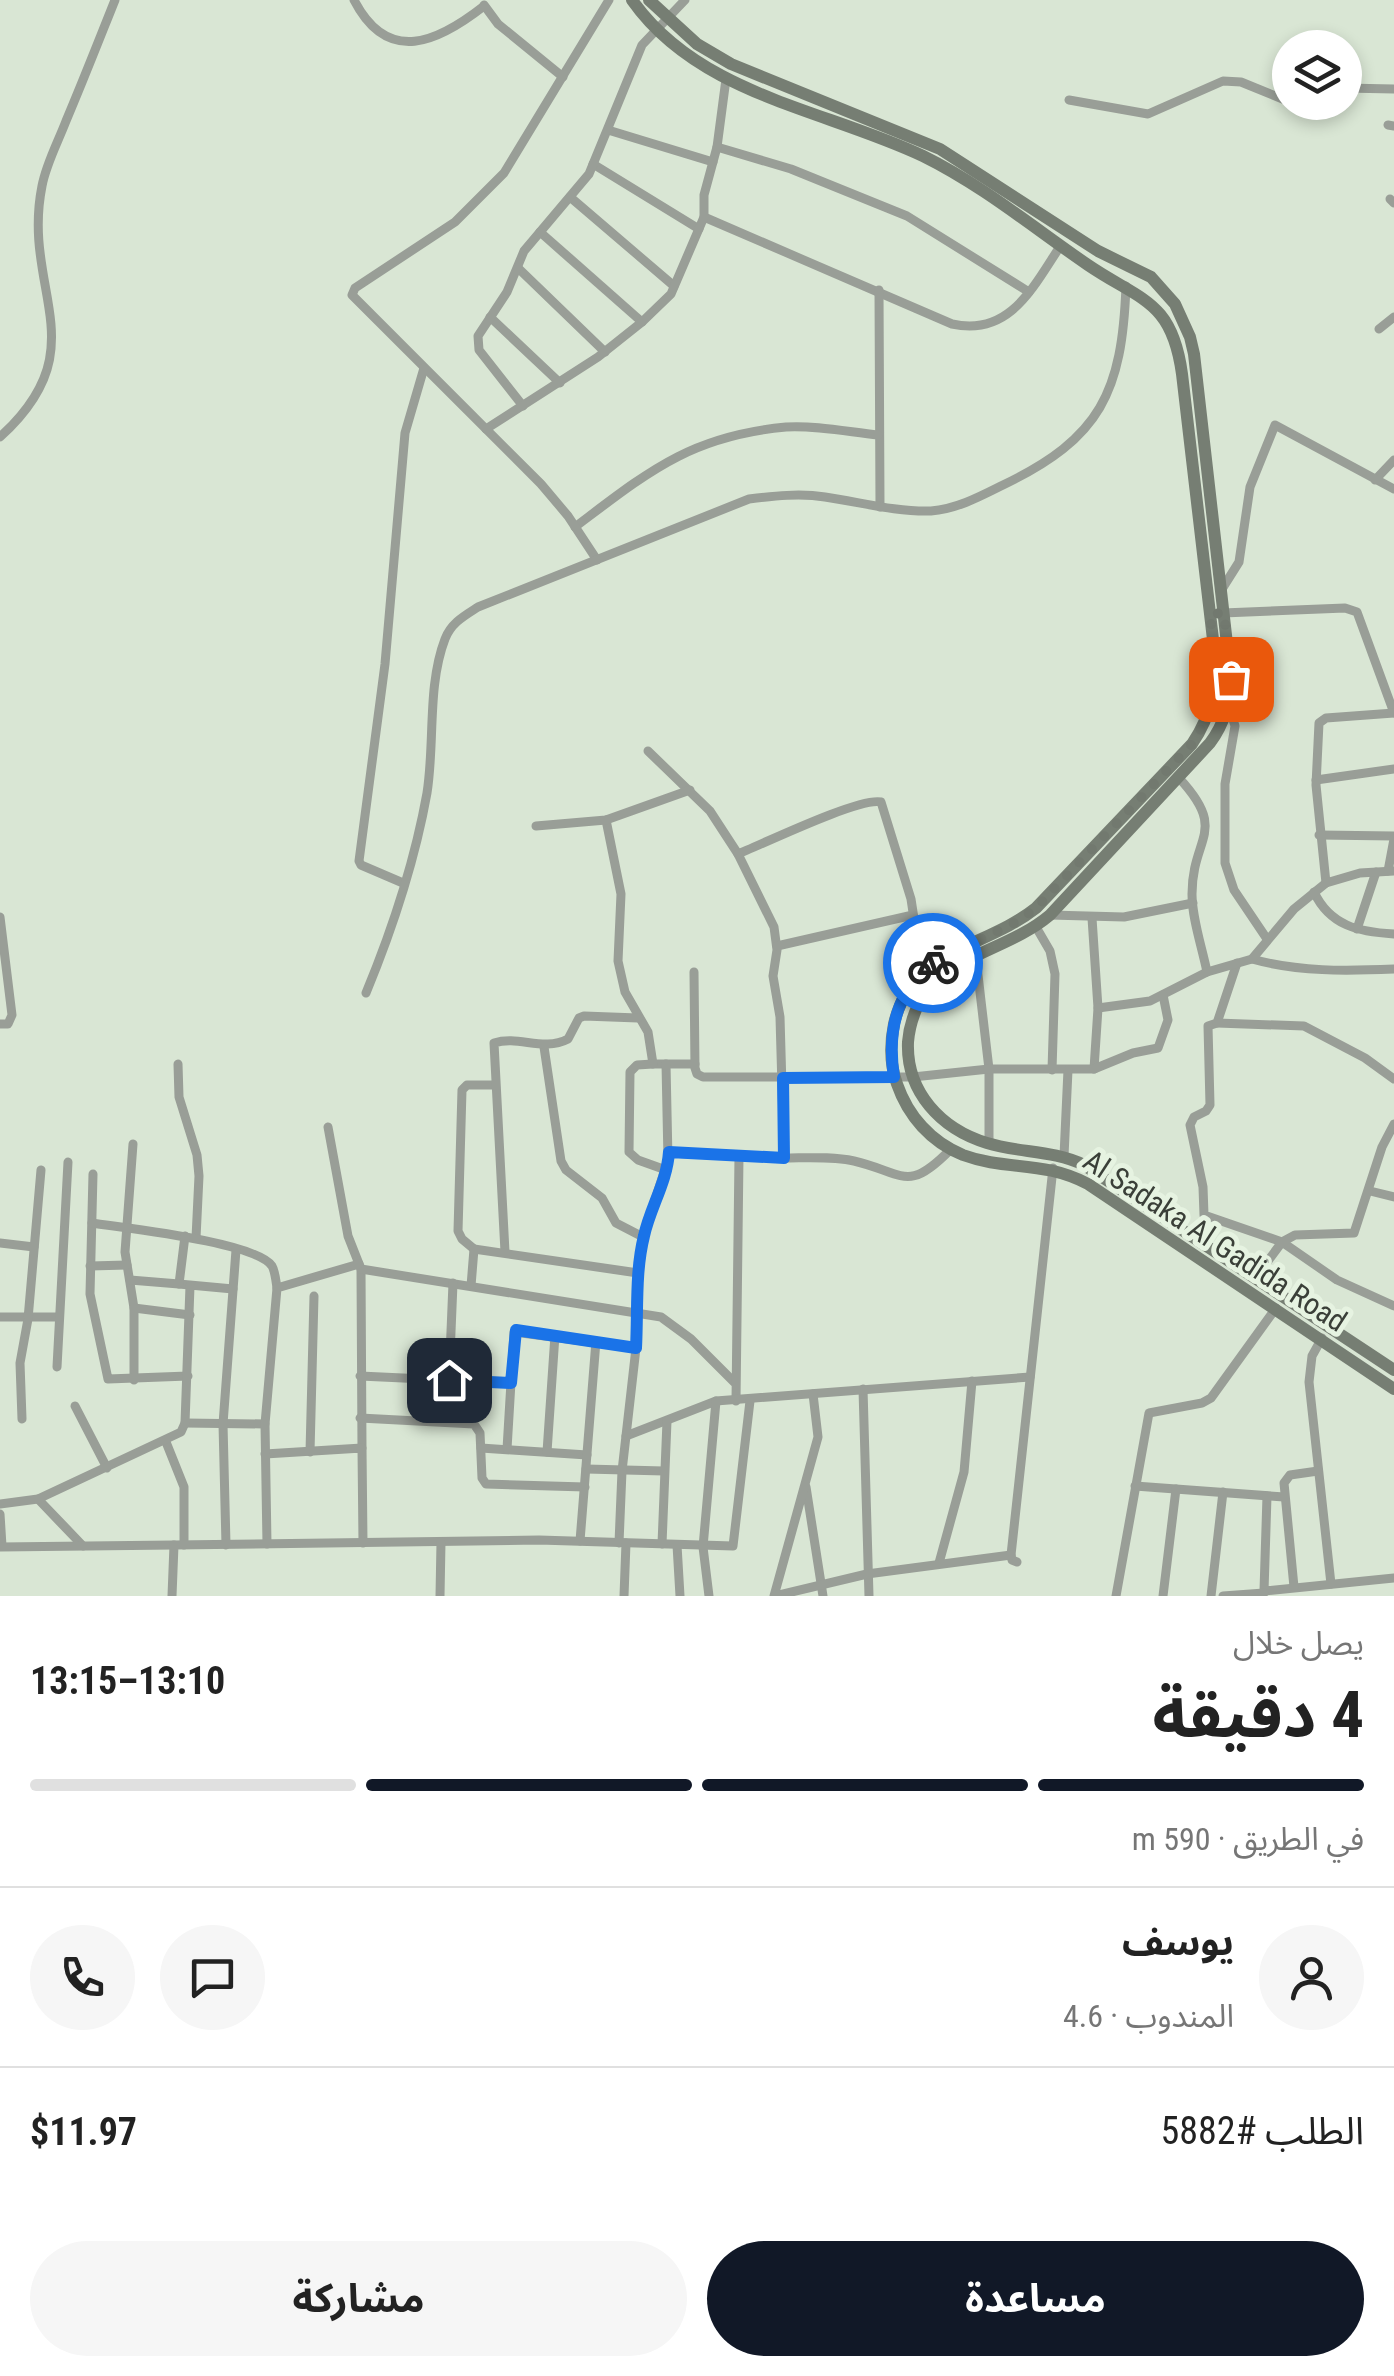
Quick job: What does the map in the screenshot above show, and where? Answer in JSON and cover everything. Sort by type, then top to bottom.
[{"type":"street","points":[[0,437],[22,417],[41,385],[51,357],[54,324],[40,266],[42,186],[115,0]]},
{"type":"street","points":[[354,0],[388,38],[416,42],[430,40],[459,26],[484,3],[498,24],[562,77]]},
{"type":"street","points":[[360,11],[371,0]]},
{"type":"street","points":[[596,560],[541,484],[353,298],[353,291],[470,210],[504,173],[609,0]]},
{"type":"street","name":"Al Sadaka Al Gadida Road","points":[[632,0],[655,28],[688,57],[726,78],[920,155],[964,178],[1090,266],[1148,300],[1162,316],[1179,353],[1217,614],[1231,679],[1228,706],[1217,734],[1050,915],[1036,927],[976,958],[922,972],[904,994],[896,1014],[892,1035],[894,1077],[915,1119],[951,1150],[985,1161],[1053,1168],[1196,1236],[1276,1308],[1394,1390]]},
{"type":"street","name":"Al Sadaka Al Gadida Road","points":[[649,0],[696,44],[731,64],[940,148],[1071,233],[1151,278],[1164,290],[1190,337],[1220,591],[1216,673],[1206,723],[1192,744],[1036,908],[939,968],[912,1021],[909,1059],[913,1077],[929,1107],[954,1129],[988,1144],[1064,1156],[1084,1165],[1251,1282],[1394,1370]]},
{"type":"street","points":[[523,406],[479,350],[478,336],[507,292],[524,252],[593,164],[642,45],[685,0]]},
{"type":"street","points":[[486,429],[606,352],[642,322],[674,286],[704,218],[704,195],[717,147],[731,64]]},
{"type":"street","points":[[1069,100],[1148,114],[1224,80],[1242,82],[1272,94]]},
{"type":"street","points":[[1362,92],[1394,88]]},
{"type":"street","points":[[608,130],[713,162]]},
{"type":"street","points":[[717,147],[791,169],[907,216],[1029,292]]},
{"type":"street","points":[[593,164],[700,228]]},
{"type":"street","points":[[570,197],[674,286]]},
{"type":"street","points":[[704,218],[952,324],[972,328],[1004,318],[1029,292],[1071,233]]},
{"type":"street","points":[[540,232],[642,322]]},
{"type":"street","points":[[366,993],[403,883],[427,792],[440,655],[447,634],[460,618],[478,607],[749,499],[821,496],[880,507],[934,511],[974,500],[1032,471],[1078,440],[1112,386],[1120,356],[1127,266]]},
{"type":"street","points":[[518,268],[606,352]]},
{"type":"street","points":[[879,290],[880,507]]},
{"type":"street","points":[[490,317],[560,382]]},
{"type":"street","points":[[1379,330],[1394,317]]},
{"type":"street","points":[[403,883],[359,862],[384,664],[405,433],[424,368]]},
{"type":"street","points":[[1220,591],[1239,562],[1250,486],[1274,425],[1394,489]]},
{"type":"street","points":[[575,527],[649,470],[703,444],[788,427],[878,435]]},
{"type":"street","points":[[1375,480],[1394,460]]},
{"type":"street","points":[[1217,614],[1351,609],[1362,618],[1393,707],[1322,720],[1316,780],[1326,883]]},
{"type":"street","points":[[1228,706],[1235,726],[1225,784],[1225,863],[1234,890],[1267,939]]},
{"type":"street","points":[[648,751],[710,811],[738,854],[774,927],[777,946],[773,976],[780,1017],[784,1158]]},
{"type":"street","points":[[1316,780],[1394,769]]},
{"type":"street","points":[[1178,778],[1203,808],[1205,822],[1193,902],[1206,972]]},
{"type":"street","points":[[536,826],[606,820],[690,790]]},
{"type":"street","points":[[738,854],[832,814],[877,800],[884,807],[913,915],[922,972]]},
{"type":"street","points":[[606,820],[621,894],[618,961],[624,992],[648,1032],[653,1064]]},
{"type":"street","points":[[1252,959],[1267,939],[1326,883],[1391,871],[1394,838],[1319,834]]},
{"type":"street","points":[[1357,928],[1376,872]]},
{"type":"street","points":[[1314,892],[1328,915],[1357,928],[1394,934]]},
{"type":"street","points":[[1050,915],[1144,915],[1193,902]]},
{"type":"street","points":[[777,946],[913,915]]},
{"type":"street","points":[[0,917],[12,1014],[8,1024],[0,1024]]},
{"type":"street","points":[[1092,918],[1098,1008],[1094,1069]]},
{"type":"street","points":[[1036,927],[1050,951],[1055,974],[1052,1070]]},
{"type":"street","points":[[976,958],[989,1069],[985,1161]]},
{"type":"street","points":[[1098,1008],[1133,1005],[1163,995],[1206,972],[1252,959],[1281,968],[1394,969]]},
{"type":"street","points":[[1218,1023],[1237,963]]},
{"type":"street","points":[[694,972],[695,1064],[696,1074],[703,1077],[913,1077],[989,1069],[1094,1069],[1158,1048],[1168,1020],[1163,995]]},
{"type":"street","points":[[505,1252],[494,1043],[504,1040],[544,1046],[568,1040],[584,1016],[638,1018]]},
{"type":"street","points":[[1196,1236],[1204,1215],[1203,1187],[1190,1125],[1194,1116],[1206,1112],[1210,1104],[1208,1026],[1304,1026],[1365,1058],[1394,1079]]},
{"type":"street","points":[[544,1046],[561,1161],[566,1170],[602,1198],[616,1223],[644,1237]]},
{"type":"street","points":[[0,1504],[38,1499],[166,1442],[181,1432],[186,1423],[190,1315],[185,1285],[198,1166],[179,1097],[178,1064]]},
{"type":"street","points":[[624,1596],[622,1471],[636,1348],[638,1273],[644,1237],[669,1152],[666,1064]]},
{"type":"street","points":[[666,1170],[638,1160],[629,1152],[630,1072],[636,1065],[695,1064]]},
{"type":"street","points":[[1064,1156],[1068,1070]]},
{"type":"street","points":[[495,1085],[468,1085],[462,1090],[458,1231],[462,1239],[474,1248],[638,1273]]},
{"type":"street","points":[[1251,1282],[1282,1242],[1301,1234],[1351,1235],[1357,1229],[1382,1147],[1394,1124]]},
{"type":"street","points":[[328,1127],[348,1236],[360,1267],[364,1543]]},
{"type":"street","points":[[133,1144],[127,1265],[134,1308],[134,1380]]},
{"type":"street","points":[[669,1152],[849,1160],[908,1178],[931,1170],[951,1150]]},
{"type":"street","points":[[736,1401],[739,1156]]},
{"type":"street","points":[[56,1367],[68,1162]]},
{"type":"street","points":[[813,1394],[819,1431],[774,1596],[822,1591],[867,1574],[1014,1558],[1053,1168]]},
{"type":"street","points":[[22,1419],[20,1363],[28,1319],[41,1170]]},
{"type":"street","points":[[94,1174],[91,1308],[107,1375],[111,1381],[188,1376]]},
{"type":"street","points":[[1370,1191],[1394,1197]]},
{"type":"street","points":[[1204,1215],[1282,1242],[1348,1286],[1394,1306]]},
{"type":"street","points":[[92,1223],[191,1237],[269,1262],[277,1288],[265,1424],[266,1544]]},
{"type":"street","points":[[0,1244],[34,1247]]},
{"type":"street","points":[[472,1286],[474,1248]]},
{"type":"street","points":[[226,1544],[223,1424],[236,1250]]},
{"type":"street","points":[[90,1266],[127,1265]]},
{"type":"street","points":[[277,1288],[360,1267],[638,1312],[661,1317],[676,1327],[734,1382]]},
{"type":"street","points":[[130,1280],[233,1289]]},
{"type":"street","points":[[449,1380],[453,1284]]},
{"type":"street","points":[[310,1452],[314,1296]]},
{"type":"street","points":[[134,1308],[190,1315]]},
{"type":"street","points":[[1116,1596],[1149,1414],[1211,1398],[1276,1308]]},
{"type":"street","points":[[0,1317],[59,1317]]},
{"type":"street","points":[[506,1449],[514,1332],[636,1348]]},
{"type":"street","points":[[547,1452],[555,1335]]},
{"type":"street","points":[[1322,1338],[1308,1369],[1331,1584]]},
{"type":"street","points":[[580,1541],[596,1341]]},
{"type":"street","points":[[360,1376],[511,1383]]},
{"type":"street","points":[[626,1436],[716,1402],[1030,1377]]},
{"type":"street","points":[[939,1564],[964,1472],[972,1380]]},
{"type":"street","points":[[863,1388],[869,1596]]},
{"type":"street","points":[[0,1514],[1,1546],[580,1541],[731,1547],[735,1543],[750,1400]]},
{"type":"street","points":[[709,1596],[703,1546],[716,1402]]},
{"type":"street","points":[[75,1406],[107,1468]]},
{"type":"street","points":[[360,1418],[474,1424],[479,1429],[482,1478],[486,1484],[585,1487]]},
{"type":"street","points":[[662,1544],[667,1421]]},
{"type":"street","points":[[186,1423],[265,1424]]},
{"type":"street","points":[[166,1442],[184,1487],[172,1596]]},
{"type":"street","points":[[265,1454],[362,1448]]},
{"type":"street","points":[[481,1448],[587,1456]]},
{"type":"street","points":[[586,1468],[664,1471]]},
{"type":"street","points":[[1294,1587],[1284,1497],[1286,1477],[1318,1471]]},
{"type":"street","points":[[806,1485],[822,1591]]},
{"type":"street","points":[[1135,1486],[1284,1497]]},
{"type":"street","points":[[1163,1596],[1176,1489]]},
{"type":"street","points":[[1211,1596],[1223,1492]]},
{"type":"street","points":[[1264,1594],[1267,1496]]},
{"type":"street","points":[[38,1499],[83,1546]]},
{"type":"street","points":[[440,1596],[441,1542]]},
{"type":"street","points":[[677,1545],[680,1596]]},
{"type":"street","points":[[1222,1596],[1264,1594],[1294,1587],[1320,1592],[1331,1584],[1394,1578]]},
{"type":"way so far","points":[[933,963],[1036,908],[1192,744],[1206,723],[1213,701],[1216,673],[1210,614],[1224,613],[1231,679]]},
{"type":"route","points":[[449,1380],[511,1383],[516,1330],[636,1348],[638,1273],[644,1237],[669,1152],[784,1158],[783,1078],[894,1077],[891,1056],[896,1014],[916,977],[933,963]]}]
